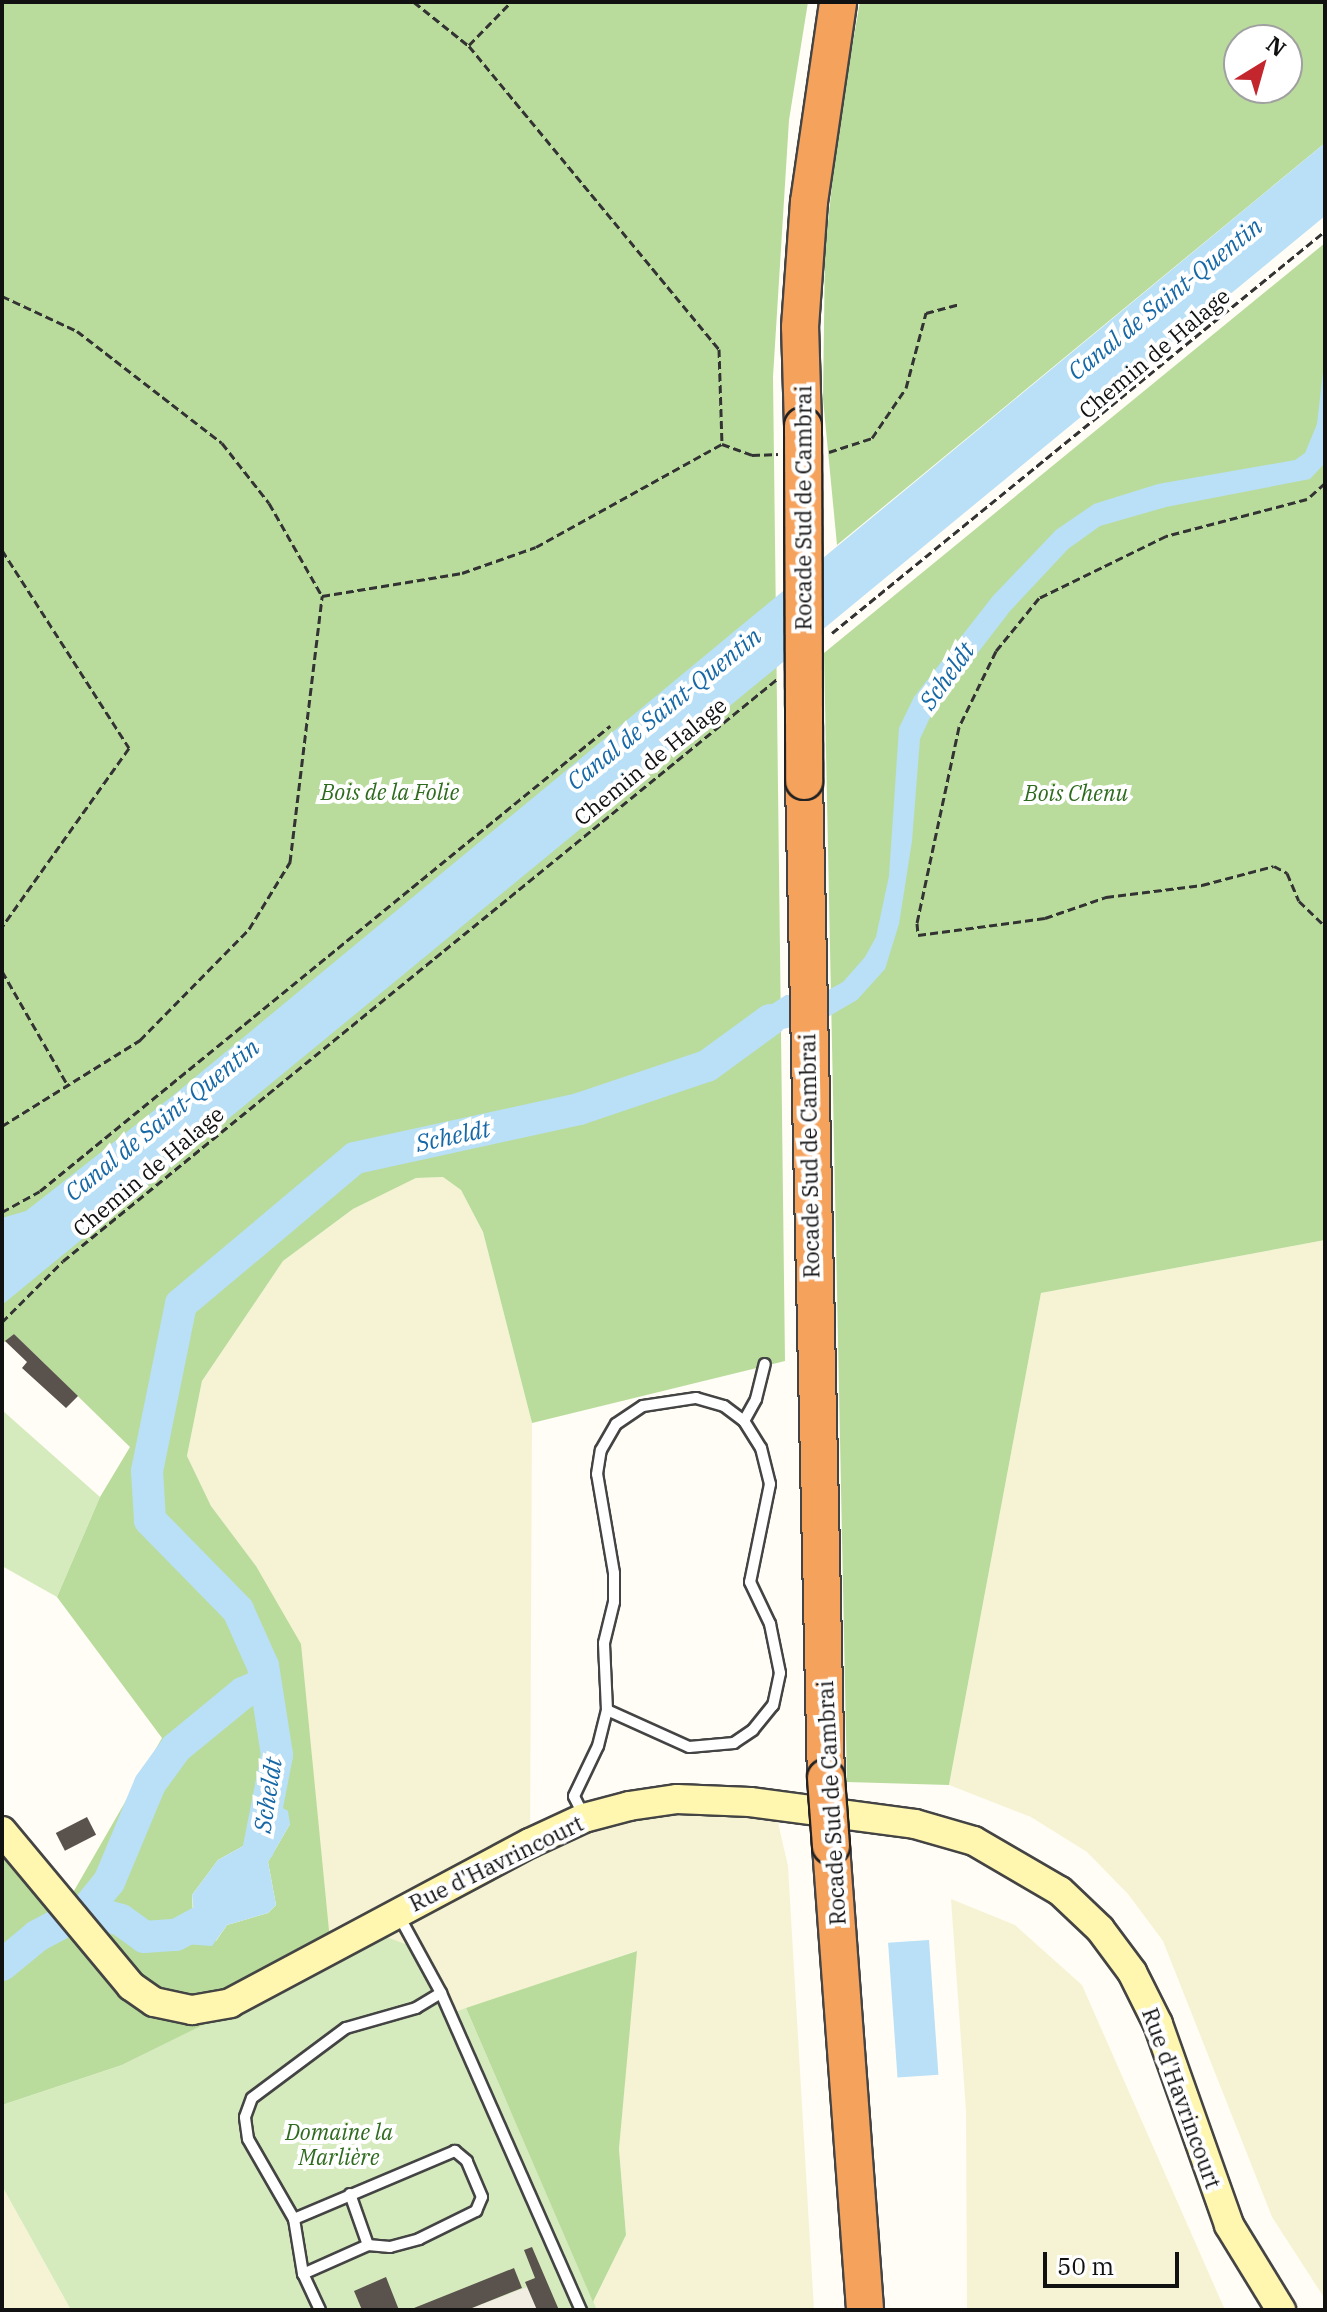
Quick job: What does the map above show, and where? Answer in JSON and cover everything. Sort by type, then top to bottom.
[{"type":"highway","name":"Rocade Sud de Cambrai","points":[[838,2],[809,202],[800,327],[814,439],[810,1200],[826,1778],[865,2310]]},
{"type":"street","name":"Rue d'Havrincourt","points":[[2,1831],[94,1946],[143,1996],[178,2009],[206,2009],[230,2003],[397,1912],[584,1818],[677,1799],[827,1811],[955,1835],[999,1852],[1047,1881],[1100,1929],[1141,1989],[1229,2225],[1281,2310]]},
{"type":"lane","points":[[744,1421],[756,1399],[765,1364]]},
{"type":"lane","points":[[584,1818],[574,1796],[598,1746],[607,1710],[604,1643],[614,1602],[614,1573],[597,1474],[601,1450],[625,1418],[643,1406],[675,1399],[724,1406],[744,1421],[761,1448],[770,1484],[750,1582],[770,1624],[780,1673],[773,1705],[734,1743],[689,1747],[661,1738],[607,1710]]},
{"type":"lane","points":[[397,1912],[441,1993],[581,2310]]},
{"type":"lane","points":[[320,2310],[303,2274],[294,2219],[248,2139],[245,2117],[252,2098],[346,2028],[416,2008],[441,1993]]},
{"type":"lane","points":[[294,2219],[455,2151],[467,2161],[482,2197],[476,2211],[419,2239],[390,2247],[368,2245],[303,2274]]},
{"type":"lane","points":[[350,2194],[368,2245]]},
{"type":"path","points":[[414,2],[469,46],[719,349],[722,444]]},
{"type":"path","points":[[469,46],[511,2]]},
{"type":"path","name":"Chemin de Halage","points":[[826,638],[1325,231]]},
{"type":"path","points":[[2,296],[77,331],[222,443],[269,503],[322,596],[290,862],[249,929],[140,1040],[2,1126]]},
{"type":"path","points":[[814,439],[872,438],[906,388],[926,313],[959,304]]},
{"type":"path","points":[[322,596],[462,573],[536,547],[722,444],[752,455],[781,454]]},
{"type":"path","points":[[1325,483],[1307,499],[1166,536],[1039,598],[996,651],[959,727],[917,923],[918,935],[1045,918],[1106,897],[1202,885],[1274,866],[1287,873],[1299,901],[1325,926]]},
{"type":"path","points":[[2,550],[129,748],[2,927]]},
{"type":"path","name":"Chemin de Halage","points":[[2,1322],[63,1261],[780,676]]},
{"type":"path","points":[[2,1212],[40,1191],[610,726]]},
{"type":"path","points":[[2,971],[68,1086]]},
{"type":"shaded area","points":[[443,1177],[461,1190],[483,1232],[532,1423],[530,1842],[584,1818],[774,1805],[788,1866],[814,2310],[597,2310],[593,2302],[626,2235],[619,2149],[636,1951],[446,2016],[408,1946],[332,1961],[256,1566],[211,1506],[187,1456],[202,1381],[283,1261],[353,1209],[416,1178]]},
{"type":"shaded area","points":[[1325,1240],[1325,2299],[1272,2217],[1163,1941],[1128,1894],[1087,1852],[1031,1817],[949,1785],[1041,1293]]},
{"type":"shaded area","points":[[951,1899],[1015,1925],[1082,1985],[1225,2310],[967,2310],[966,2111]]},
{"type":"shaded area","points":[[2,2186],[71,2310],[2,2310]]},
{"type":"shaded area","points":[[527,2287],[537,2310],[467,2310]]},
{"type":"green space","name":"Bois de la Folie","points":[[2,2],[808,2],[789,120],[773,377],[785,1361],[532,1423],[483,1232],[461,1190],[443,1177],[416,1178],[353,1209],[283,1261],[202,1381],[187,1456],[211,1506],[256,1566],[301,1644],[332,1961],[122,2065],[2,2105],[2,1812],[71,1896],[162,1738],[57,1597],[100,1497],[130,1447],[14,1334],[2,1344]],"holes":[[[257,1821],[290,1824],[268,1862],[276,1905],[268,1913],[227,1925],[216,1941],[193,1915],[192,1895],[218,1860],[252,1841]]]},
{"type":"green space","points":[[860,2],[1325,2],[1325,143],[837,545],[823,399],[825,250],[839,120]]},
{"type":"green space","name":"Bois Chenu","points":[[1325,243],[1325,1240],[1041,1293],[949,1785],[847,1782],[824,653]]},
{"type":"green space","points":[[2,1410],[100,1497],[57,1597],[2,1566]]},
{"type":"green space","name":"Domaine la Marlière","points":[[381,1935],[408,1945],[446,2015],[466,2008],[597,2310],[71,2310],[2,2186],[2,2105],[122,2065]]},
{"type":"green space","points":[[637,1951],[619,2149],[626,2235],[593,2302],[466,2008]]},
{"type":"water","name":"Canal de Saint-Quentin","points":[[1325,143],[1325,216],[2,1305],[2,1218],[26,1211],[170,1098]]},
{"type":"water","points":[[1325,354],[1325,463],[1310,479],[1166,507],[1100,526],[1068,549],[1010,611],[933,711],[920,739],[912,841],[899,924],[885,969],[857,1000],[826,1018],[772,1032],[743,1057],[728,1036],[786,995],[821,994],[843,982],[865,957],[876,937],[889,876],[899,728],[914,697],[993,596],[1056,530],[1094,504],[1158,484],[1295,460],[1305,453],[1317,424]]},
{"type":"water","points":[[271,1801],[288,1811],[290,1824],[268,1862],[276,1905],[268,1913],[227,1925],[212,1946],[184,1944],[176,1930],[194,1913],[192,1895],[218,1860],[252,1841],[257,1821]]},
{"type":"water","points":[[929,1940],[938,2075],[898,2078],[888,1943]]},
{"type":"building","points":[[14,1334],[78,1396],[66,1408],[22,1368],[27,1362],[5,1341]]},
{"type":"building","points":[[87,1817],[96,1835],[65,1851],[56,1833]]},
{"type":"building","points":[[532,2247],[559,2310],[537,2310],[525,2282],[535,2278],[524,2250]]},
{"type":"building","points":[[514,2268],[522,2288],[467,2310],[409,2310]]},
{"type":"building","points":[[386,2277],[399,2310],[362,2310],[354,2291]]},
{"type":"waterway","name":"Scheldt","points":[[259,1847],[277,1755],[263,1666],[238,1610],[150,1520],[147,1471],[181,1304],[355,1158],[579,1109],[707,1066],[770,1020]]},
{"type":"waterway","points":[[86,1910],[109,1882],[150,1784],[176,1748],[243,1693],[265,1683]]},
{"type":"waterway","name":"Scheldt","points":[[2,1965],[37,1936],[86,1910],[121,1920],[144,1937],[176,1935],[213,1915]]}]
